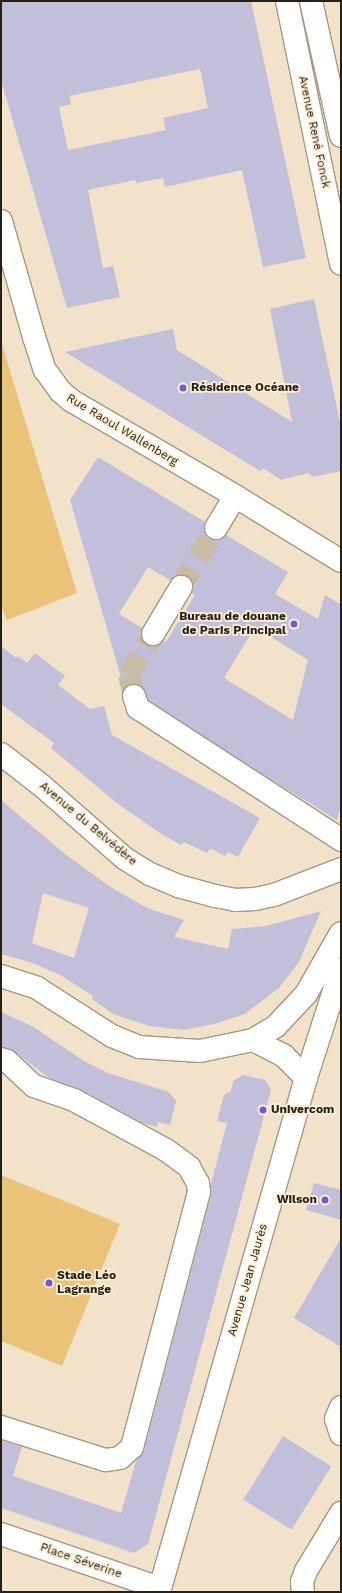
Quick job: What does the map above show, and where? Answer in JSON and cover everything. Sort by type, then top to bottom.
[{"type":"street","name":"Avenue René Fonck","points":[[287,1],[341,263]]},
{"type":"street","name":"Avenue René Fonck","points":[[311,1],[341,136]]},
{"type":"street","name":"Rue Raoul Wallenberg","points":[[1,221],[45,370],[60,391],[72,402],[235,496],[341,561]]},
{"type":"street","points":[[216,528],[235,496]]},
{"type":"street","points":[[153,634],[181,587]]},
{"type":"street","points":[[134,696],[138,708],[341,840]]},
{"type":"street","name":"Avenue du Belvédère","points":[[1,754],[42,785],[124,858],[150,874],[178,886],[235,900],[254,899],[274,895],[341,869]]},
{"type":"street","points":[[1,976],[37,988],[112,1036],[139,1047],[200,1052],[253,1040],[276,1026],[306,994],[341,933]]},
{"type":"street","name":"Avenue Jean Jaurès","points":[[160,1590],[306,1078],[341,969]]},
{"type":"street","points":[[253,1040],[284,1056],[306,1078]]},
{"type":"street","points":[[1,1059],[7,1061],[34,1086],[74,1100],[166,1150],[189,1167],[198,1182],[199,1192],[132,1447],[120,1458],[105,1460],[1,1427]]},
{"type":"street","points":[[341,1408],[336,1419],[341,1434]]},
{"type":"street","points":[[303,1592],[302,1582],[306,1571],[341,1513]]},
{"type":"street","name":"Place Séverine","points":[[1,1534],[160,1590]]},
{"type":"shaded area","points":[[1,341],[77,593],[7,620],[1,606]]},
{"type":"shaded area","name":"Stade Léo Lagrange","points":[[1,1175],[120,1224],[62,1366],[1,1341]]},
{"type":"building","points":[[1,1],[251,1],[306,258],[263,267],[242,170],[165,187],[163,178],[136,183],[135,180],[88,190],[103,268],[113,266],[120,297],[67,308],[1,80]],"holes":[[[200,69],[208,108],[163,118],[166,130],[68,150],[59,107],[71,104],[69,96]]]},
{"type":"building","name":"Résidence Océane","points":[[314,299],[341,427],[341,471],[312,477],[308,473],[281,480],[263,468],[260,471],[65,352],[173,329],[177,350],[292,422],[270,309]]},
{"type":"building","points":[[98,457],[205,522],[205,534],[209,539],[222,539],[226,535],[288,572],[275,594],[318,619],[325,595],[341,605],[341,805],[337,820],[254,769],[148,700],[142,686],[130,684],[124,688],[70,500]],"holes":[[[148,567],[170,580],[175,576],[188,576],[192,581],[192,594],[195,595],[166,642],[164,641],[159,645],[153,646],[147,645],[142,640],[142,628],[119,614]],[[255,627],[308,660],[293,720],[224,678]]]},
{"type":"building","points":[[1,646],[16,658],[18,656],[27,663],[35,653],[65,676],[58,685],[90,709],[104,706],[112,735],[260,818],[238,857],[228,852],[225,856],[210,848],[207,853],[184,842],[181,845],[160,833],[118,804],[51,748],[54,743],[1,704]]},
{"type":"building","points":[[1,800],[65,854],[112,888],[149,909],[184,920],[174,937],[228,949],[232,929],[266,926],[321,911],[299,962],[279,988],[245,1014],[214,1024],[184,1030],[149,1026],[113,1014],[92,999],[93,996],[62,976],[33,963],[1,954]],"holes":[[[43,893],[89,908],[74,958],[32,943]]]},
{"type":"building","points":[[1,1012],[32,1026],[84,1061],[108,1073],[169,1092],[176,1101],[170,1125],[158,1122],[157,1127],[142,1123],[80,1089],[49,1078],[15,1052],[1,1047]]},
{"type":"building","points":[[243,1075],[265,1080],[271,1090],[148,1544],[134,1553],[1,1508],[1,1440],[22,1447],[13,1476],[121,1513],[136,1461],[144,1450],[211,1195],[211,1184],[227,1123],[217,1121],[224,1095],[231,1091],[233,1081]]},
{"type":"building","name":"Wilson","points":[[314,1183],[341,1190],[341,1220],[306,1210]]},
{"type":"building","points":[[341,1238],[341,1347],[294,1318]]},
{"type":"building","points":[[283,1436],[331,1466],[292,1530],[243,1500]]},
{"type":"tunnel","points":[[181,587],[216,528]]},
{"type":"tunnel","points":[[134,696],[129,675],[153,634]]},
{"type":"place","name":"Résidence Océane","points":[[183,388]]},
{"type":"place","name":"Bureau de douane de Paris Principal","points":[[294,624]]},
{"type":"place","name":"Univercom","points":[[263,1110]]},
{"type":"place","name":"Wilson","points":[[325,1200]]},
{"type":"place","name":"Stade Léo Lagrange","points":[[49,1283]]}]
